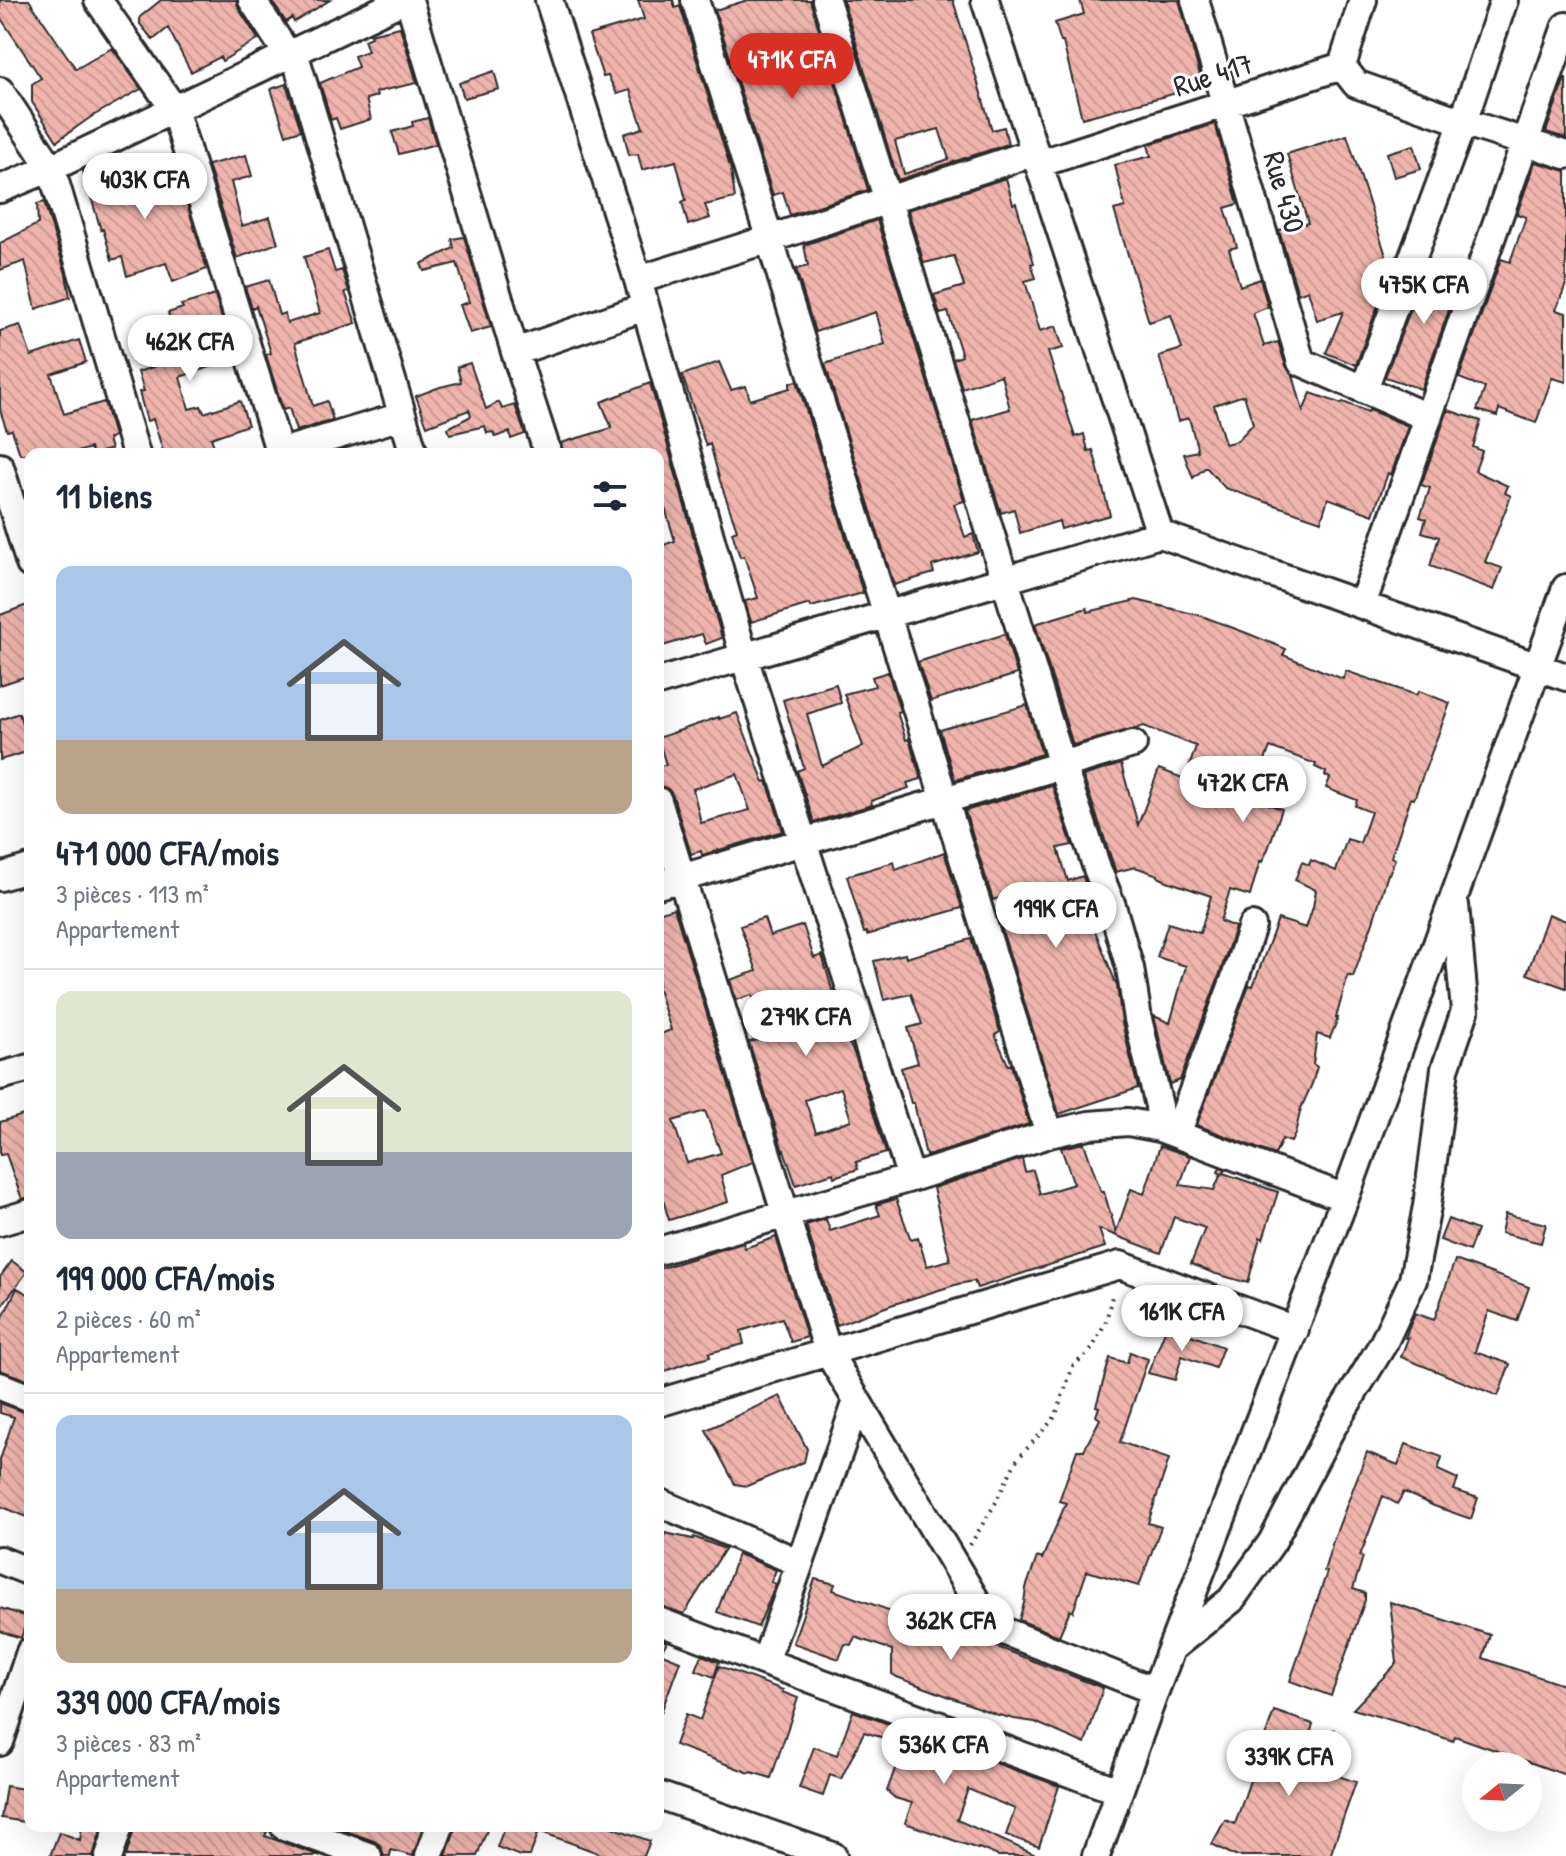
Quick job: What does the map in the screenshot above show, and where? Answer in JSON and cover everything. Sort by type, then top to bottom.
[{"type":"street","points":[[98,0],[174,109],[276,448]]},
{"type":"street","points":[[252,0],[291,53],[412,448]]},
{"type":"street","points":[[0,189],[51,168],[406,0],[546,448]]},
{"type":"street","points":[[549,0],[638,280],[744,657],[911,1178]]},
{"type":"street","points":[[826,0],[1062,765],[1112,906],[1130,968],[1138,1019],[1159,1106],[1169,1131]]},
{"type":"street","points":[[985,0],[1160,534]]},
{"type":"street","name":"Rue 430","points":[[1195,0],[1301,362],[1427,417]]},
{"type":"street","points":[[1203,29],[1213,0]]},
{"type":"street","points":[[1363,0],[1342,66],[1356,84],[1566,155]]},
{"type":"street","points":[[1364,389],[1463,122],[1504,0]]},
{"type":"street","points":[[697,1],[1049,1134]]},
{"type":"street","points":[[1362,605],[1566,26]]},
{"type":"street","name":"Rue 417","points":[[638,280],[888,200],[1226,103],[1342,66]]},
{"type":"street","points":[[0,91],[51,168],[134,448]]},
{"type":"street","points":[[515,352],[645,307]]},
{"type":"street","points":[[295,448],[402,416]]},
{"type":"street","points":[[0,467],[20,499],[24,525]]},
{"type":"street","points":[[664,680],[1160,534],[1566,677]]},
{"type":"street","points":[[1096,1856],[1155,1691],[1345,1198],[1566,588]]},
{"type":"street","points":[[670,882],[1133,744]]},
{"type":"street","points":[[664,842],[670,882],[785,1214],[828,1352],[991,1626],[1155,1691]]},
{"type":"street","points":[[0,877],[24,870]]},
{"type":"street","points":[[1172,1649],[1231,1600],[1272,1542],[1330,1431],[1383,1344],[1413,1280],[1427,1206],[1445,1069],[1465,1011],[1454,897]]},
{"type":"street","points":[[1169,1131],[1229,995],[1252,926]]},
{"type":"street","points":[[0,1076],[24,1070]]},
{"type":"street","points":[[664,1249],[911,1178],[1049,1134],[1089,1125],[1128,1122],[1169,1131],[1345,1198]]},
{"type":"street","points":[[0,1222],[24,1215]]},
{"type":"street","points":[[664,1401],[1120,1265],[1295,1330]]},
{"type":"street","points":[[0,1386],[24,1396]]},
{"type":"street","points":[[765,1662],[857,1401]]},
{"type":"street","points":[[664,1505],[800,1563]]},
{"type":"street","points":[[0,1560],[24,1570]]},
{"type":"street","points":[[664,1623],[1119,1791]]},
{"type":"street","points":[[1,1736],[24,1669]]},
{"type":"street","points":[[664,1797],[833,1856]]},
{"type":"street","points":[[109,1856],[117,1832]]},
{"type":"street","points":[[301,1832],[368,1856]]},
{"type":"street","points":[[429,1856],[438,1832]]},
{"type":"path","points":[[957,1568],[1016,1461],[1055,1417],[1073,1366],[1092,1349],[1106,1321],[1120,1265]]},
{"type":"building","points":[[0,0],[29,0],[76,69],[112,48],[141,89],[91,117],[57,141],[32,102],[32,84],[41,78],[0,17]]},
{"type":"building","points":[[161,0],[236,0],[258,39],[222,61],[220,57],[191,72],[168,28],[153,40],[140,24],[140,17]]},
{"type":"building","points":[[271,0],[330,0],[294,22],[292,18],[286,22]]},
{"type":"building","points":[[638,0],[673,0],[675,8],[680,6],[731,170],[735,198],[705,205],[710,218],[688,225],[682,202],[686,200],[676,161],[642,170],[638,154],[629,155],[624,134],[643,128],[630,90],[617,94],[608,76],[603,77],[589,35],[644,19]]},
{"type":"building","points":[[748,0],[810,0],[868,190],[790,215],[783,192],[773,195],[715,10]]},
{"type":"building","points":[[843,0],[953,0],[992,130],[1004,127],[1008,144],[898,180]],"holes":[[[939,129],[949,159],[904,174],[895,141]]]},
{"type":"building","points":[[1080,0],[1179,0],[1203,86],[1082,118],[1063,42],[1055,23],[1084,14]]},
{"type":"building","points":[[400,27],[417,83],[376,92],[377,96],[366,99],[371,119],[340,129],[336,118],[331,120],[320,83],[358,67],[354,56],[368,51],[364,40],[371,37],[370,34]]},
{"type":"building","points":[[494,71],[499,89],[464,98],[459,83]]},
{"type":"building","points":[[1566,78],[1566,138],[1546,132]]},
{"type":"building","points":[[286,84],[301,130],[286,135],[271,89]]},
{"type":"building","points":[[428,118],[436,144],[399,154],[392,132]]},
{"type":"building","points":[[1215,124],[1238,204],[1225,208],[1237,247],[1229,249],[1240,286],[1260,279],[1268,307],[1253,313],[1264,346],[1278,342],[1286,366],[1293,375],[1303,411],[1311,393],[1369,410],[1408,426],[1373,515],[1328,498],[1321,521],[1225,488],[1206,467],[1193,478],[1184,454],[1198,451],[1189,418],[1178,421],[1159,356],[1182,349],[1171,315],[1149,322],[1114,210],[1125,207],[1115,165],[1151,156],[1148,145]],"holes":[[[1244,395],[1253,424],[1237,441],[1225,444],[1214,405]]]},
{"type":"building","points":[[1347,135],[1389,265],[1393,264],[1356,365],[1326,353],[1343,312],[1317,320],[1308,290],[1298,294],[1279,230],[1308,223],[1287,154]]},
{"type":"building","points":[[1414,145],[1421,169],[1394,177],[1387,153]]},
{"type":"building","points":[[246,155],[252,176],[231,182],[242,226],[270,217],[278,243],[237,258],[208,165]]},
{"type":"building","points":[[134,156],[147,195],[178,180],[178,175],[207,269],[173,282],[166,263],[127,276],[122,257],[112,260],[83,171],[99,166],[100,169]]},
{"type":"building","points":[[1535,162],[1566,171],[1566,284],[1556,310],[1566,313],[1566,382],[1552,378],[1536,423],[1499,409],[1497,416],[1477,410],[1485,388],[1459,378],[1501,259],[1510,262],[1526,217],[1517,214]]},
{"type":"building","points":[[1006,178],[1034,263],[1031,264],[1036,278],[1025,281],[1040,331],[1056,326],[1063,348],[1048,352],[1075,437],[1084,434],[1088,451],[1093,450],[1110,515],[1061,529],[1059,521],[1020,533],[1014,509],[1001,513],[972,420],[1010,409],[1001,375],[962,388],[953,359],[962,356],[948,312],[940,314],[934,295],[964,286],[954,256],[924,263],[908,210]]},
{"type":"building","points":[[44,202],[70,297],[36,309],[25,261],[0,270],[0,243],[38,224],[37,204]]},
{"type":"building","points":[[877,220],[964,501],[954,504],[965,537],[973,534],[978,552],[932,566],[934,573],[894,585],[825,364],[885,344],[876,312],[815,332],[796,269],[808,266],[804,245]]},
{"type":"building","points":[[464,237],[491,327],[470,333],[460,305],[469,302],[457,263],[424,271],[421,264],[454,248],[452,239]]},
{"type":"building","points":[[328,250],[335,272],[342,270],[349,291],[345,292],[356,323],[295,343],[313,406],[327,401],[333,420],[296,431],[289,408],[283,410],[266,355],[271,353],[256,306],[252,308],[245,287],[269,280],[279,315],[285,313],[287,323],[320,313],[304,257]]},
{"type":"building","points":[[1429,261],[1462,273],[1421,389],[1385,377]]},
{"type":"building","points":[[215,295],[233,356],[180,377],[189,409],[201,406],[204,413],[240,401],[248,425],[211,438],[215,448],[162,448],[153,419],[147,421],[139,392],[144,391],[138,372],[182,357],[168,313],[183,308],[181,305]]},
{"type":"building","points":[[20,325],[31,356],[79,340],[86,362],[51,374],[64,414],[104,402],[114,436],[108,439],[111,448],[24,448],[24,454],[20,454],[12,430],[7,431],[0,410],[0,331]]},
{"type":"building","points":[[719,362],[731,390],[746,386],[750,400],[790,388],[790,383],[797,381],[863,593],[811,607],[810,604],[751,622],[745,601],[758,598],[732,532],[737,530],[710,444],[706,446],[682,375]]},
{"type":"building","points":[[470,363],[486,409],[499,402],[502,409],[515,405],[525,434],[511,439],[510,432],[495,437],[493,432],[487,433],[485,426],[450,434],[448,428],[471,416],[469,410],[427,426],[416,396],[461,382],[457,367]]},
{"type":"building","points":[[650,383],[722,638],[706,644],[702,634],[664,646],[664,545],[675,541],[664,505],[664,448],[562,448],[561,443],[612,428],[601,402]]},
{"type":"building","points":[[1448,410],[1481,421],[1473,447],[1482,451],[1475,471],[1508,486],[1505,493],[1511,496],[1485,562],[1502,568],[1494,590],[1430,566],[1439,537],[1422,532],[1426,519],[1420,517],[1430,488],[1421,485]]},
{"type":"building","points":[[1136,600],[1202,616],[1286,649],[1283,655],[1343,679],[1346,671],[1450,703],[1414,799],[1411,798],[1391,857],[1395,859],[1353,977],[1348,975],[1330,1038],[1317,1034],[1313,1064],[1317,1067],[1301,1108],[1295,1134],[1291,1142],[1282,1139],[1275,1155],[1197,1125],[1249,985],[1253,986],[1278,919],[1306,928],[1316,890],[1295,880],[1302,862],[1309,865],[1311,860],[1336,871],[1347,839],[1360,843],[1371,812],[1355,806],[1357,800],[1326,788],[1330,778],[1325,776],[1326,772],[1315,767],[1316,764],[1270,747],[1251,798],[1282,809],[1268,849],[1260,861],[1250,896],[1230,890],[1220,921],[1235,927],[1180,1080],[1170,1084],[1154,1016],[1170,1023],[1186,966],[1157,957],[1168,923],[1200,933],[1211,896],[1135,867],[1116,872],[1083,776],[1121,764],[1138,825],[1159,769],[1185,779],[1196,746],[1144,726],[1073,745],[1035,624],[1087,608],[1088,612]]},
{"type":"building","points":[[24,606],[24,677],[0,685],[0,615]]},
{"type":"building","points":[[1005,634],[1017,674],[931,701],[918,662]]},
{"type":"building","points":[[888,672],[900,711],[897,712],[921,779],[907,783],[909,788],[871,801],[872,805],[814,822],[797,771],[804,768],[783,700],[836,684],[841,703],[807,714],[822,766],[863,746],[844,694],[875,686],[872,677]]},
{"type":"building","points":[[1027,705],[1042,754],[955,780],[940,730]]},
{"type":"building","points":[[19,713],[24,730],[24,753],[0,760],[0,720]]},
{"type":"building","points":[[737,713],[764,782],[767,781],[783,831],[702,855],[701,851],[691,854],[673,796],[664,787],[664,736]],"holes":[[[737,774],[750,810],[701,823],[693,789]]]},
{"type":"building","points":[[1052,785],[1072,845],[1058,848],[1068,881],[1083,876],[1092,906],[1086,908],[1117,986],[1122,1023],[1138,1088],[1059,1114],[1001,927],[1041,915],[1033,888],[993,900],[965,811]]},
{"type":"building","points":[[944,852],[962,908],[867,935],[867,932],[864,933],[847,876],[894,862],[896,870]]},
{"type":"building","points":[[674,908],[753,1162],[721,1175],[728,1202],[669,1220],[664,1203],[664,1033],[671,1030],[664,1008],[664,911]],"holes":[[[705,1111],[721,1153],[687,1163],[673,1121]]]},
{"type":"building","points":[[1548,914],[1566,921],[1566,988],[1527,974]]},
{"type":"building","points":[[764,918],[770,936],[803,925],[814,958],[822,955],[838,1010],[835,1011],[856,1058],[886,1153],[856,1162],[858,1169],[796,1185],[749,1042],[768,1038],[752,995],[736,1000],[730,980],[757,971],[740,926]],"holes":[[[841,1088],[851,1120],[816,1132],[805,1100]]]},
{"type":"building","points":[[971,939],[1000,1032],[995,1035],[1008,1065],[1011,1065],[1029,1124],[926,1156],[914,1103],[911,1103],[901,1068],[918,1063],[908,1028],[922,1024],[911,994],[884,1000],[874,961],[905,954],[906,958]]},
{"type":"building","points":[[24,1115],[24,1198],[6,1154],[0,1155],[0,1122]]},
{"type":"building","points":[[1084,1143],[1116,1232],[1131,1189],[1144,1194],[1160,1146],[1190,1156],[1180,1185],[1214,1190],[1221,1174],[1218,1172],[1220,1168],[1226,1170],[1223,1173],[1278,1192],[1263,1239],[1260,1237],[1248,1283],[1191,1264],[1205,1228],[1174,1217],[1161,1253],[1099,1229],[1105,1247],[977,1288],[974,1281],[958,1284],[837,1325],[806,1225],[826,1219],[830,1231],[880,1215],[876,1205],[896,1199],[911,1240],[918,1238],[927,1266],[950,1260],[933,1188],[1022,1159],[1025,1172],[1033,1170],[1040,1194],[1074,1184],[1061,1148]]},
{"type":"building","points":[[1505,1214],[1546,1224],[1541,1243],[1501,1233]]},
{"type":"building","points":[[1448,1219],[1477,1230],[1469,1251],[1440,1240]]},
{"type":"building","points":[[776,1237],[807,1337],[791,1342],[782,1318],[741,1331],[744,1344],[709,1353],[710,1357],[664,1372],[664,1267],[743,1243],[745,1248]]},
{"type":"building","points":[[1455,1260],[1529,1287],[1517,1321],[1489,1311],[1475,1352],[1510,1364],[1498,1396],[1401,1357],[1415,1313],[1434,1320]]},
{"type":"building","points":[[12,1261],[24,1270],[24,1276],[0,1308],[0,1277]]},
{"type":"building","points":[[17,1288],[24,1292],[24,1379],[0,1370],[0,1323]]},
{"type":"building","points":[[1167,1326],[1223,1347],[1215,1368],[1182,1356],[1175,1380],[1148,1373]]},
{"type":"building","points":[[1130,1352],[1148,1359],[1120,1442],[1169,1459],[1148,1523],[1161,1527],[1139,1586],[1087,1571],[1073,1612],[1070,1610],[1059,1636],[1019,1620],[1026,1588],[1037,1557],[1042,1559],[1066,1503],[1059,1501],[1077,1450],[1084,1450],[1100,1419],[1096,1416],[1099,1407],[1096,1406],[1110,1358],[1127,1363]]},
{"type":"building","points":[[780,1396],[807,1449],[804,1462],[747,1486],[735,1484],[706,1430]]},
{"type":"building","points":[[0,1403],[24,1412],[24,1516],[0,1506],[0,1460],[14,1417],[0,1413]]},
{"type":"building","points":[[1406,1444],[1442,1457],[1438,1470],[1458,1479],[1454,1490],[1478,1498],[1471,1519],[1404,1492],[1397,1504],[1383,1496],[1360,1556],[1363,1557],[1353,1589],[1365,1593],[1365,1600],[1331,1696],[1290,1681],[1327,1572],[1324,1571],[1333,1541],[1367,1452],[1398,1465]]},
{"type":"building","points":[[665,1533],[694,1537],[725,1549],[684,1614],[664,1607]]},
{"type":"building","points":[[738,1554],[776,1570],[771,1582],[776,1584],[758,1627],[717,1612]]},
{"type":"building","points":[[815,1579],[835,1584],[833,1590],[910,1618],[913,1607],[956,1624],[956,1631],[1103,1688],[1085,1744],[1035,1722],[995,1714],[897,1677],[892,1674],[892,1650],[855,1637],[851,1645],[845,1644],[839,1659],[793,1643]]},
{"type":"building","points":[[1390,1602],[1490,1635],[1483,1658],[1566,1686],[1566,1775],[1542,1767],[1542,1752],[1501,1752],[1455,1736],[1453,1741],[1353,1709],[1397,1663]]},
{"type":"building","points":[[0,1608],[24,1616],[21,1638],[0,1631]]},
{"type":"building","points":[[664,1655],[680,1661],[664,1704]]},
{"type":"building","points":[[702,1655],[719,1662],[714,1677],[696,1670]]},
{"type":"building","points":[[719,1666],[798,1698],[771,1778],[675,1745],[686,1714],[700,1720]]},
{"type":"building","points":[[853,1711],[1059,1786],[1039,1847],[1006,1835],[1015,1809],[968,1789],[957,1820],[1038,1856],[998,1856],[905,1823],[912,1803],[895,1798],[887,1791],[904,1744],[864,1732],[841,1779],[830,1775],[823,1796],[799,1788],[814,1747],[837,1755]]},
{"type":"building","points":[[1274,1711],[1313,1724],[1307,1745],[1313,1747],[1311,1752],[1334,1729],[1318,1769],[1356,1782],[1330,1856],[1235,1856],[1212,1844],[1225,1820],[1235,1824]]},
{"type":"building","points":[[6,1786],[24,1789],[24,1822],[1,1818]]},
{"type":"building","points":[[59,1832],[80,1840],[81,1832],[100,1832],[93,1856],[50,1856]]},
{"type":"building","points":[[133,1832],[267,1832],[265,1836],[320,1856],[126,1856]]},
{"type":"building","points":[[349,1832],[421,1832],[413,1856],[391,1850],[390,1856],[384,1856],[381,1846]]},
{"type":"building","points":[[454,1832],[486,1832],[477,1856],[446,1856]]},
{"type":"building","points":[[503,1832],[539,1832],[530,1856],[520,1856],[497,1847]]},
{"type":"building","points":[[542,1832],[625,1832],[650,1841],[644,1856],[606,1856]]}]
